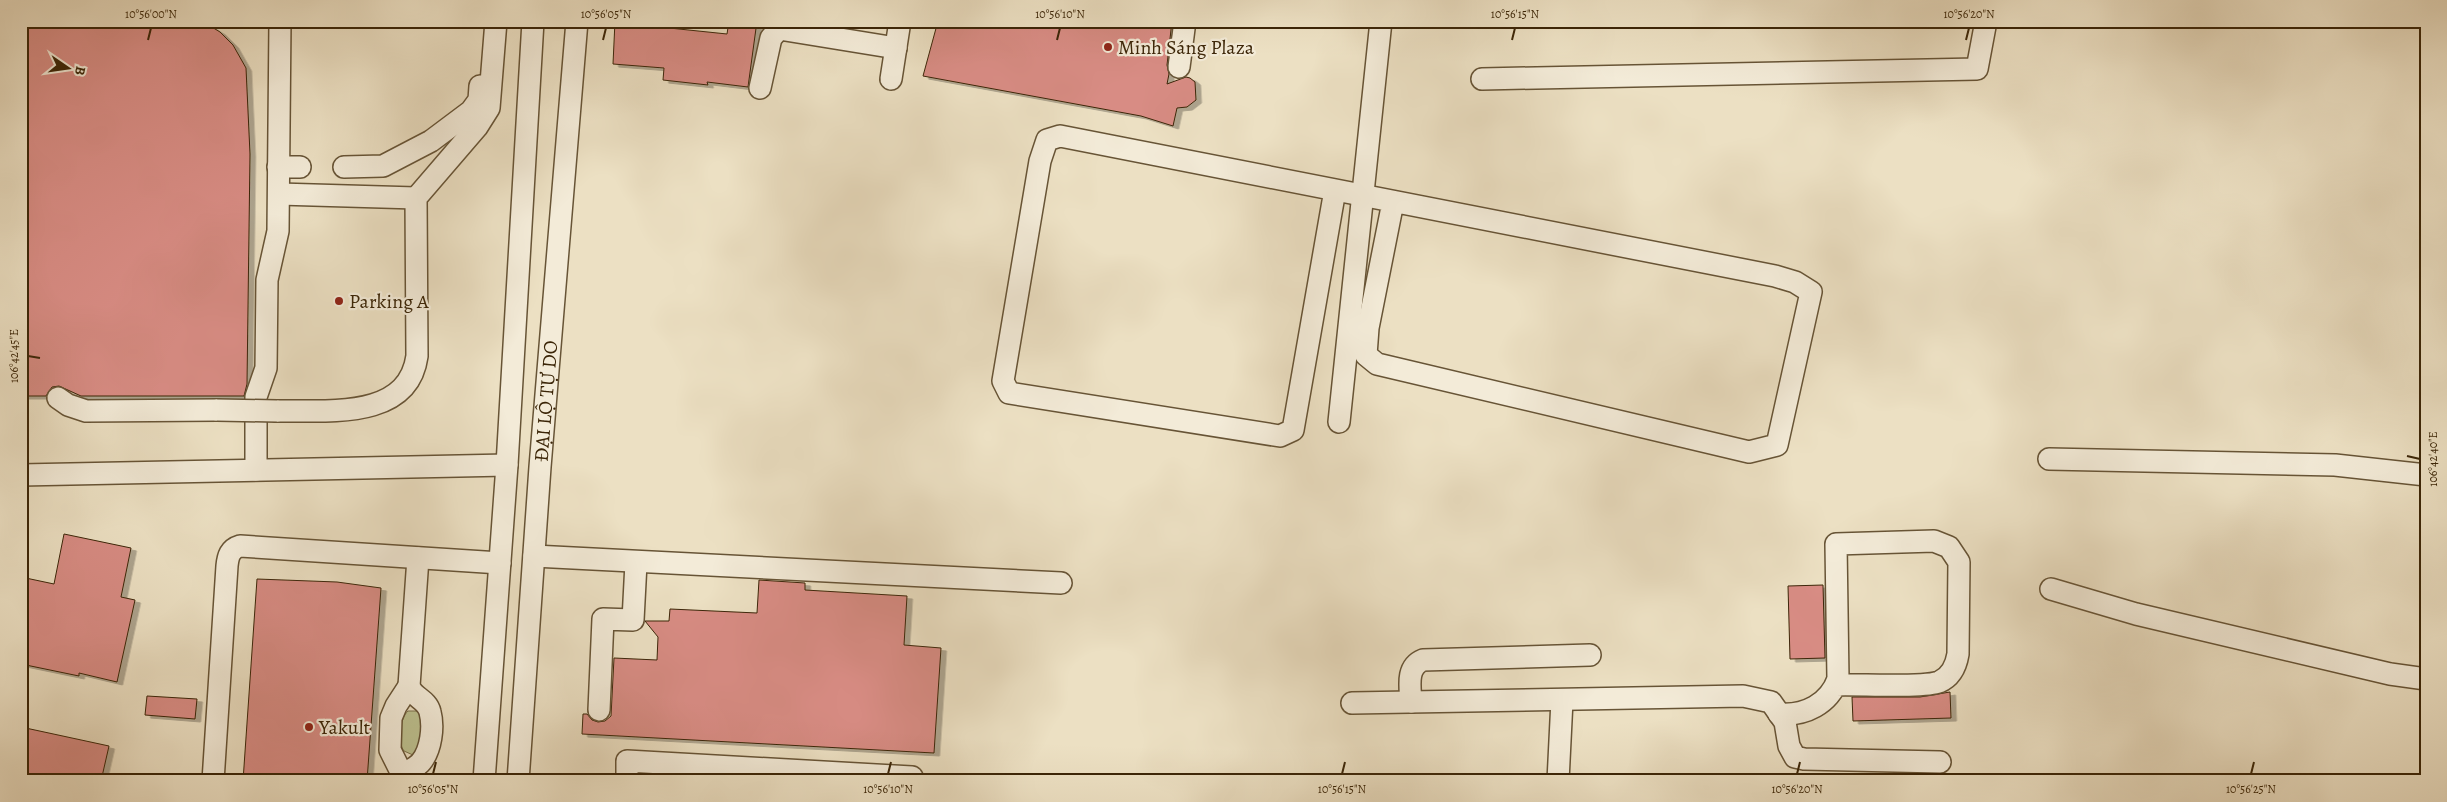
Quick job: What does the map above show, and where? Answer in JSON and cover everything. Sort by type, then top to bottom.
[{"type":"street","points":[[256,470],[256,398],[266,368],[268,280],[270,265],[276,250],[279,194],[280,21]]},
{"type":"street","points":[[344,167],[377,166],[395,161],[431,141],[471,111],[479,100],[486,21]]},
{"type":"street","points":[[58,398],[68,405],[86,411],[278,411],[354,409],[374,406],[387,401],[401,391],[415,369],[416,198],[477,127],[488,108],[496,21]]},
{"type":"street","name":"ĐẠI LỘ TỰ DO","points":[[484,781],[507,465],[533,21]]},
{"type":"street","name":"ĐẠI LỘ TỰ DO","points":[[518,781],[577,21]]},
{"type":"street","points":[[891,79],[900,21]]},
{"type":"street","points":[[1179,67],[1185,21]]},
{"type":"street","points":[[1339,422],[1381,21]]},
{"type":"street","points":[[1482,79],[1977,69],[1986,21]]},
{"type":"street","points":[[760,88],[771,38],[779,28],[896,48]]},
{"type":"street","points":[[1335,190],[1293,430],[1280,436],[1009,393],[1003,381],[1040,161],[1047,140],[1060,136],[1335,190],[1795,282],[1811,292],[1777,445],[1749,452],[1378,364],[1366,354],[1368,328],[1393,202]]},
{"type":"street","points":[[278,167],[300,167]]},
{"type":"street","points":[[279,194],[416,198]]},
{"type":"street","points":[[2049,459],[2335,465],[2426,474]]},
{"type":"street","points":[[21,475],[507,465]]},
{"type":"street","points":[[1779,714],[1798,714],[1816,707],[1825,700],[1836,685],[1838,672],[1836,544],[1934,541],[1949,547],[1957,556],[1959,571],[1958,654],[1957,662],[1949,675],[1931,684],[1836,685]]},
{"type":"street","points":[[213,781],[226,566],[228,555],[233,549],[249,546],[500,563]]},
{"type":"street","points":[[534,556],[636,563],[1062,583]]},
{"type":"street","points":[[402,781],[405,774],[424,758],[431,736],[429,708],[412,693],[409,686],[418,558]]},
{"type":"street","points":[[599,710],[603,620],[633,620],[636,563]]},
{"type":"street","points":[[2051,589],[2146,617],[2390,674],[2426,679]]},
{"type":"street","points":[[1411,702],[1410,679],[1412,670],[1423,660],[1590,655]]},
{"type":"street","points":[[402,781],[401,772],[390,750],[392,718],[396,706],[409,686]]},
{"type":"street","points":[[1352,702],[1743,696],[1771,702],[1785,722],[1789,746],[1795,757],[1804,759],[1940,762]]},
{"type":"street","points":[[1558,781],[1562,700]]},
{"type":"street","points":[[627,781],[628,761],[912,777],[912,781]]},
{"type":"green space","points":[[408,711],[419,711],[423,722],[422,741],[417,752],[413,755],[404,751],[400,736],[401,724]]},
{"type":"building","points":[[21,21],[202,21],[220,32],[233,45],[246,68],[250,154],[247,384],[244,396],[81,396],[59,386],[52,387],[46,396],[21,396]]},
{"type":"building","points":[[615,21],[651,21],[650,26],[727,34],[729,21],[757,21],[748,87],[707,82],[708,85],[663,80],[664,68],[613,64]]},
{"type":"building","points":[[938,21],[1172,21],[1167,65],[1169,74],[1167,84],[1186,77],[1190,78],[1195,82],[1196,100],[1187,107],[1177,108],[1173,126],[1141,116],[923,76]]},
{"type":"building","points":[[64,534],[131,548],[121,597],[135,600],[117,682],[79,673],[79,676],[21,664],[21,577],[54,584]]},
{"type":"building","name":"Yakult","points":[[257,579],[337,582],[381,588],[367,781],[243,781]]},
{"type":"building","points":[[759,580],[805,583],[805,590],[907,596],[904,645],[941,648],[934,753],[582,734],[583,714],[587,714],[592,720],[598,722],[605,721],[611,716],[614,658],[657,660],[658,637],[645,621],[669,621],[670,609],[757,613]]},
{"type":"building","points":[[1823,585],[1825,658],[1790,659],[1788,586]]},
{"type":"building","points":[[1950,692],[1951,718],[1853,721],[1852,697],[1920,697]]},
{"type":"building","points":[[147,696],[197,699],[195,719],[145,715]]},
{"type":"building","points":[[21,727],[109,746],[101,781],[21,781]]},
{"type":"place","name":"Minh Sáng Plaza","points":[[1108,47]]},
{"type":"place","name":"Parking A","points":[[339,301]]},
{"type":"place","name":"Yakult","points":[[309,727]]}]
